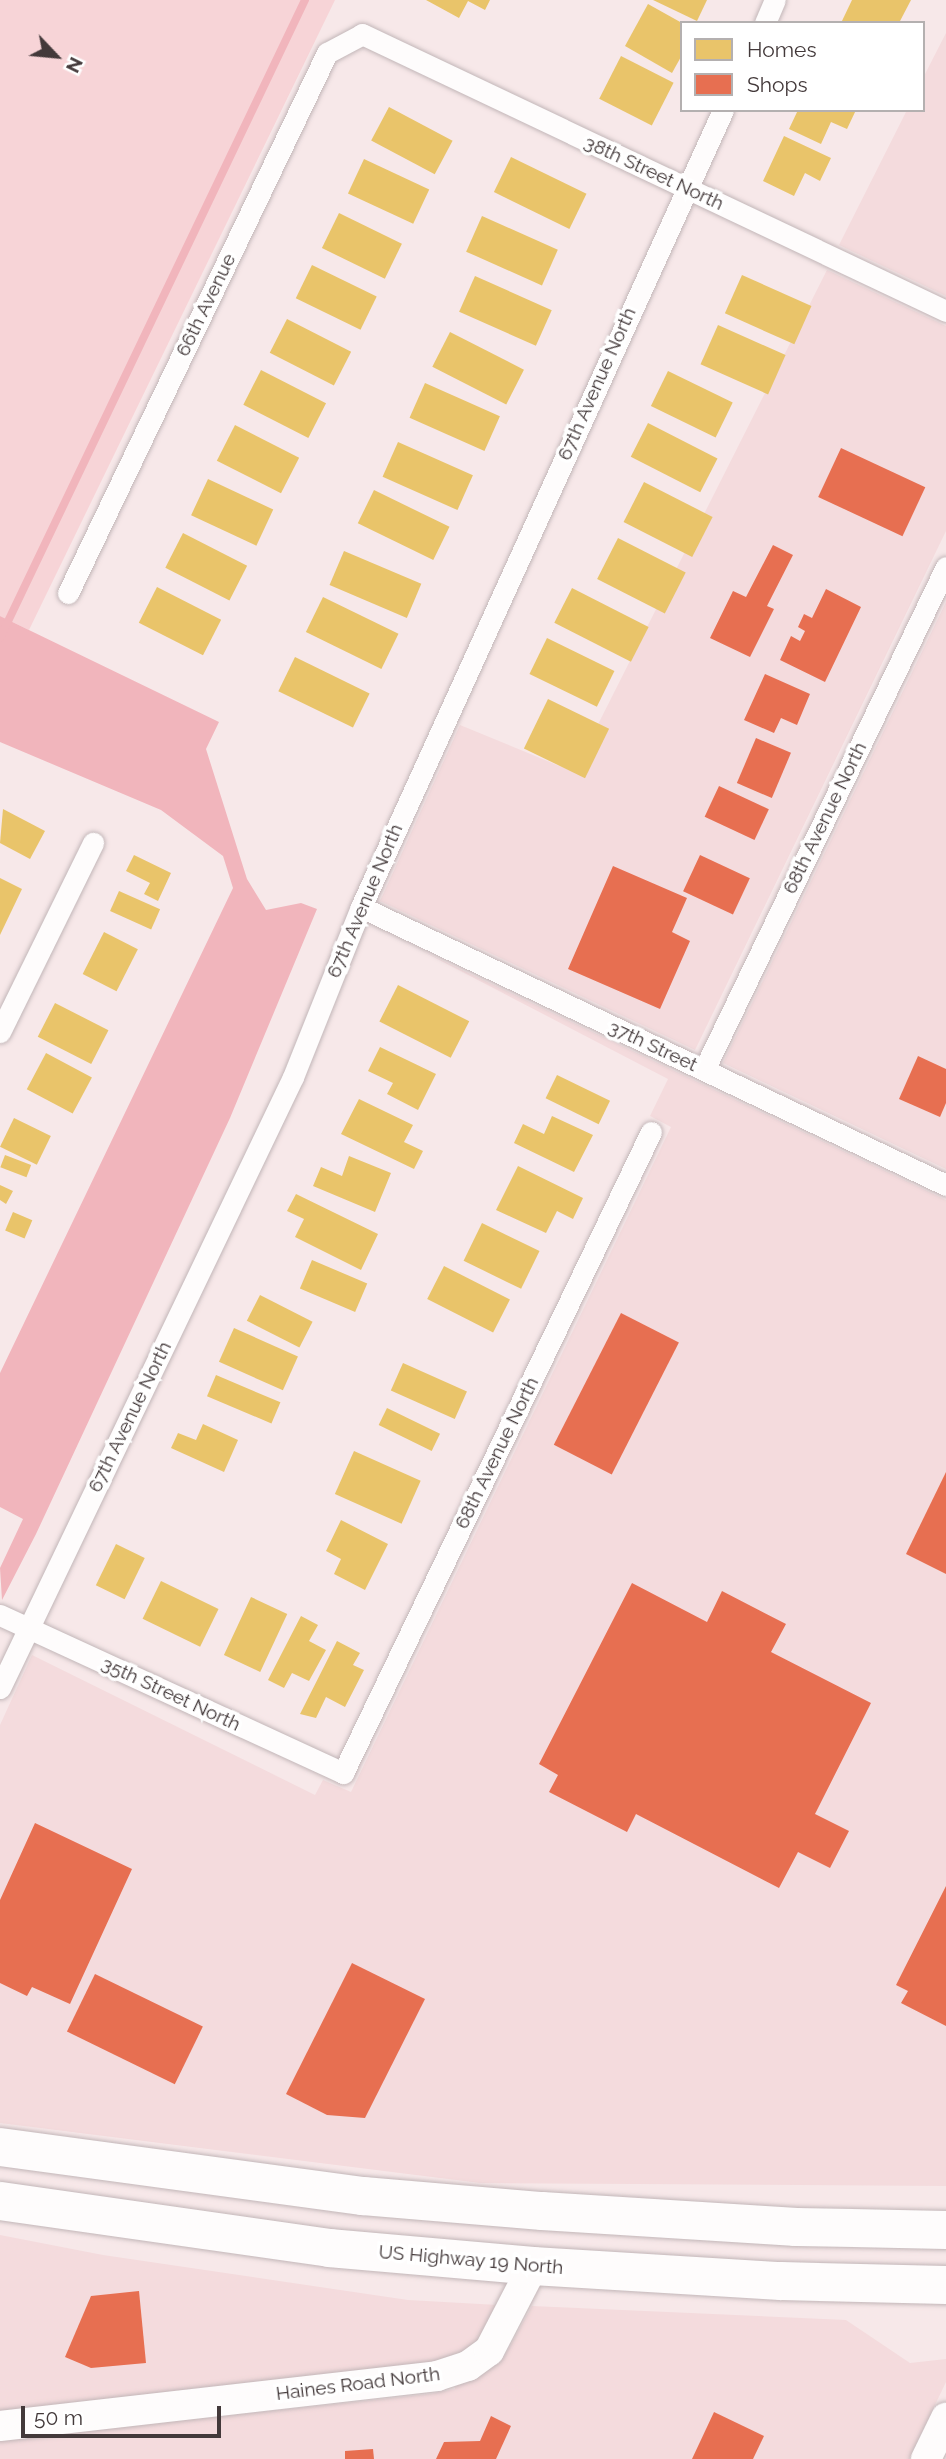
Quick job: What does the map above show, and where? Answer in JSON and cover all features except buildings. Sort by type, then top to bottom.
[{"type":"highway","points":[[0,2147],[375,2197],[783,2226],[946,2230]]},
{"type":"highway","name":"US Highway 19 North","points":[[0,2202],[329,2248],[533,2266],[781,2281],[946,2285]]},
{"type":"street","points":[[766,21],[775,0]]},
{"type":"street","name":"38th Street North","points":[[362,34],[946,311]]},
{"type":"street","name":"66th Avenue","points":[[68,593],[327,53],[362,34]]},
{"type":"street","name":"67th Avenue North","points":[[0,1688],[293,1077],[361,907],[722,112]]},
{"type":"street","name":"68th Avenue North","points":[[704,1070],[946,567]]},
{"type":"street","points":[[0,1032],[93,843]]},
{"type":"street","name":"37th Street","points":[[361,907],[946,1185]]},
{"type":"street","name":"68th Avenue North","points":[[343,1773],[651,1132]]},
{"type":"street","name":"35th Street North","points":[[0,1615],[343,1773]]},
{"type":"street","name":"Haines Road North","points":[[0,2426],[437,2376],[468,2366],[489,2351],[533,2266]]},
{"type":"street","points":[[926,2459],[946,2418]]},
{"type":"shaded area","points":[[0,0],[335,0],[29,630],[0,616]]},
{"type":"shaded area","points":[[946,33],[946,296],[839,245],[906,112],[925,112],[925,74]]},
{"type":"shaded area","points":[[827,270],[946,326],[946,531],[695,1050],[380,901],[460,725],[574,772]]},
{"type":"shaded area","points":[[946,602],[946,1169],[723,1063]]},
{"type":"shaded area","points":[[0,616],[219,722],[206,749],[247,879],[266,910],[301,903],[317,909],[230,1118],[36,1534],[2,1600],[0,1568],[23,1519],[0,1507],[0,1373],[233,888],[223,856],[161,810],[0,742]]},
{"type":"shaded area","points":[[422,951],[946,1200],[946,2186],[480,2183],[0,2123],[0,1725],[32,1655],[315,1795],[323,1780],[351,1792],[671,1127],[650,1116],[668,1079]]},
{"type":"shaded area","points":[[0,2235],[103,2255],[408,2300],[498,2305],[478,2341],[460,2354],[432,2363],[0,2411]]},
{"type":"shaded area","points":[[532,2306],[846,2320],[910,2363],[946,2359],[946,2382],[909,2459],[0,2459],[0,2440],[430,2394],[455,2389],[455,2386],[478,2378],[503,2359]]},
{"type":"waterway","points":[[0,638],[305,0]]}]
